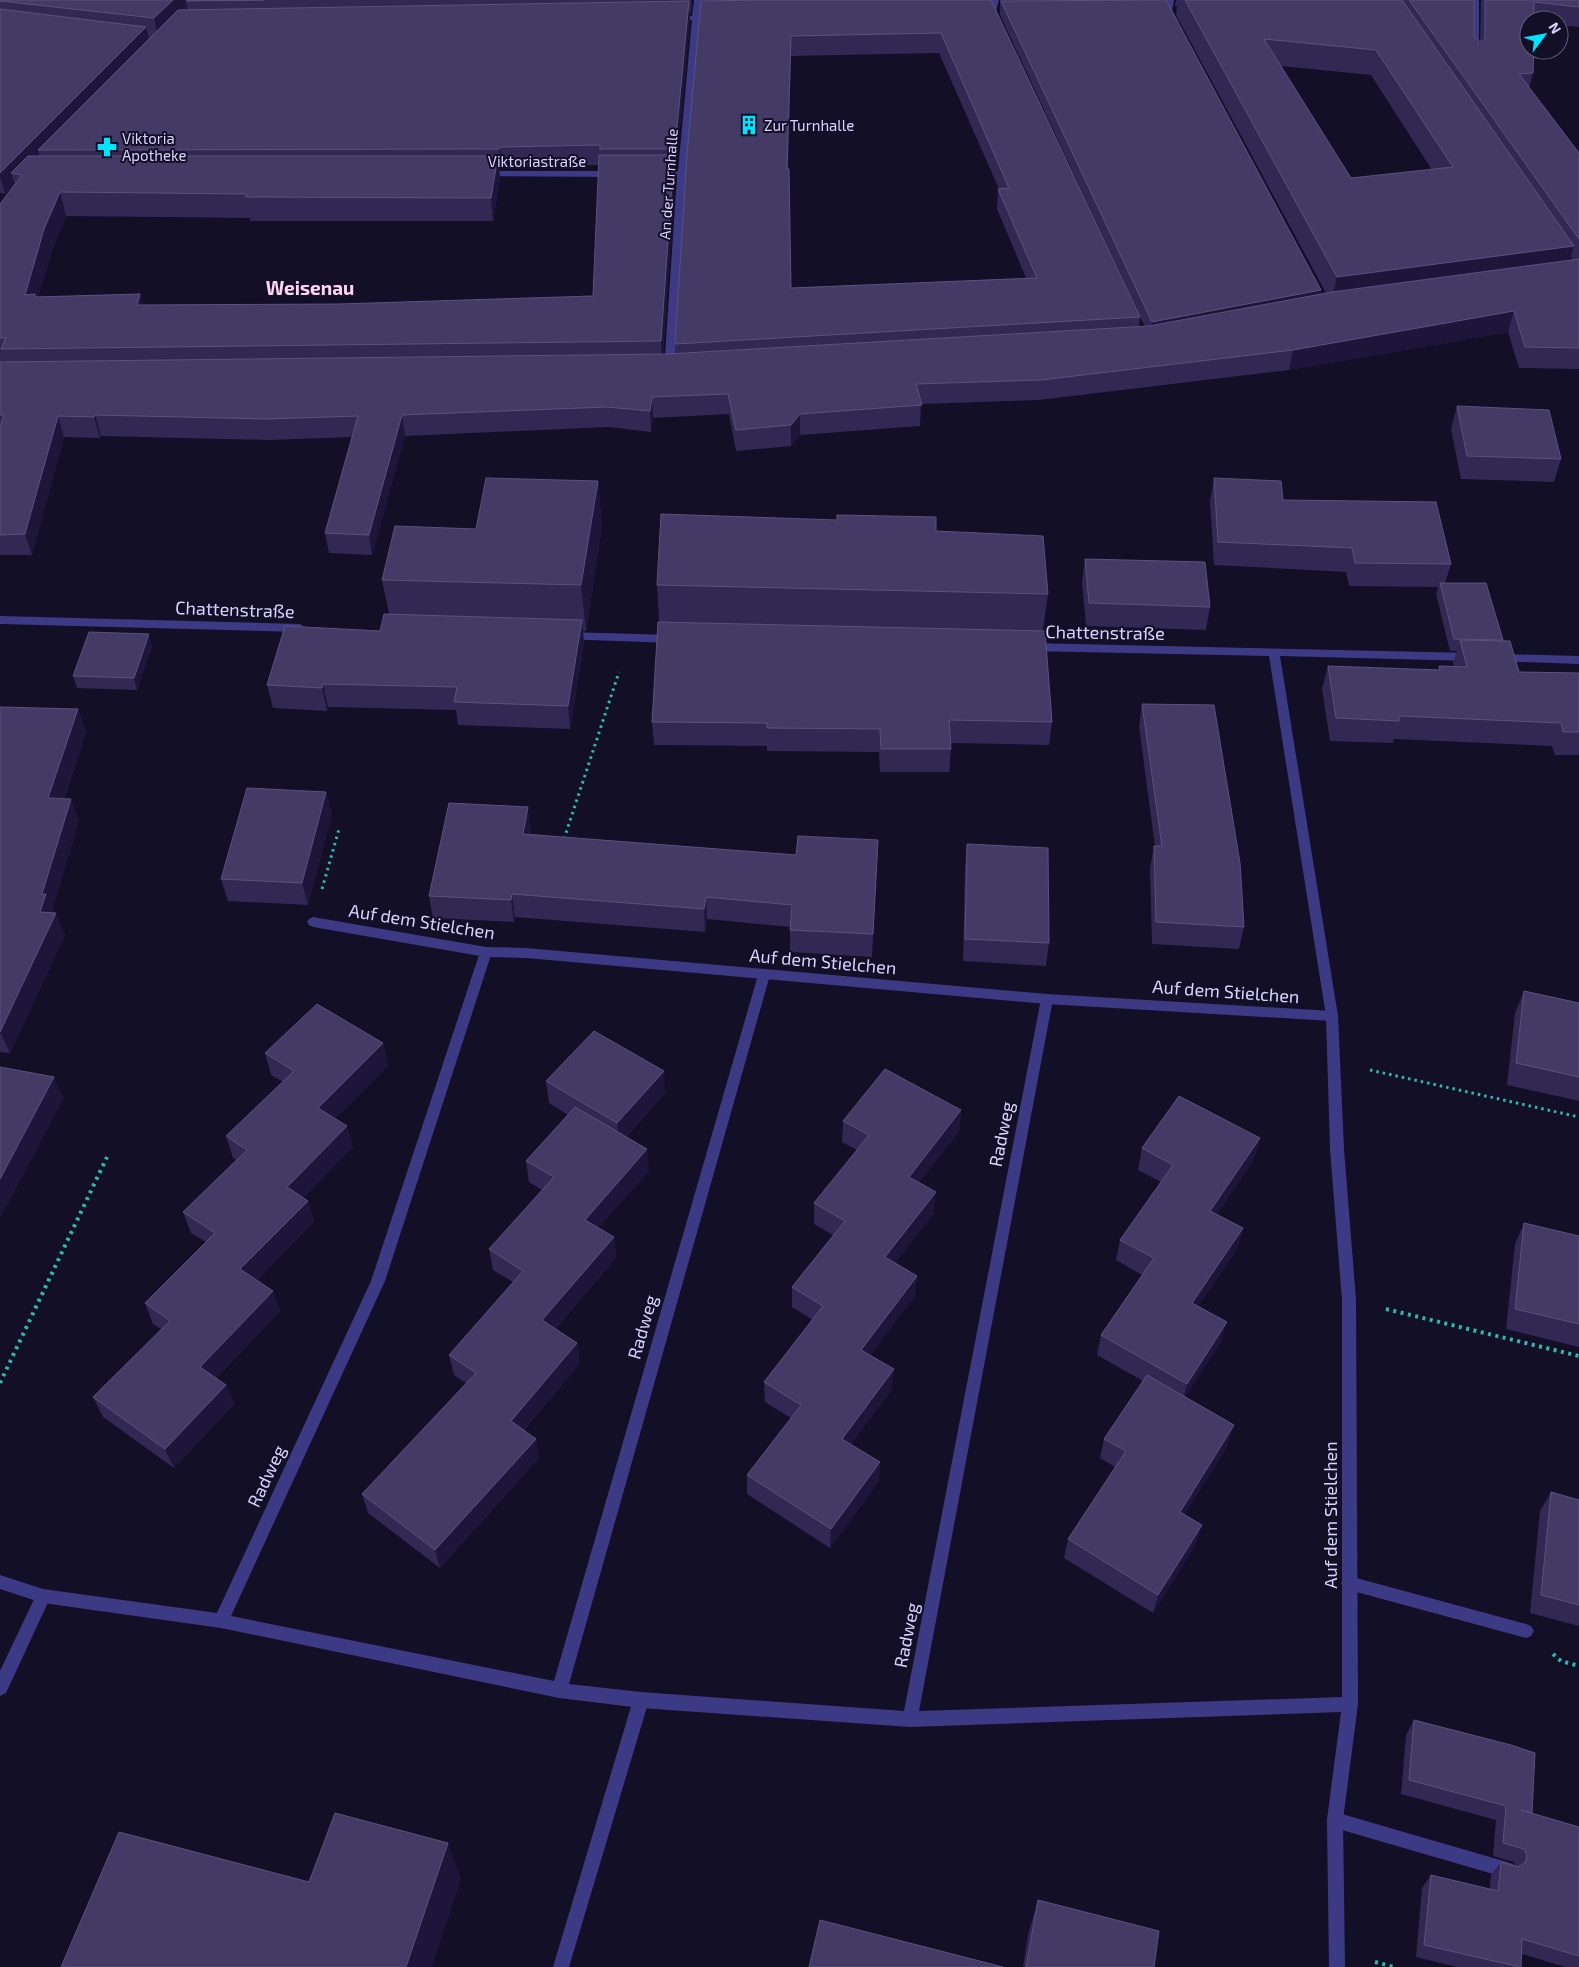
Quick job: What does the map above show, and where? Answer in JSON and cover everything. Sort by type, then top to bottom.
[{"type":"street","name":"An der Turnhalle","points":[[669,370],[682,174],[698,0]]},
{"type":"street","points":[[995,0],[1000,29]]},
{"type":"street","points":[[1170,0],[1178,28]]},
{"type":"street","points":[[1475,0],[1475,57]]},
{"type":"street","points":[[1158,10],[1173,10]]},
{"type":"street","points":[[982,12],[997,11]]},
{"type":"street","points":[[667,19],[727,18]]},
{"type":"street","name":"Viktoriastraße","points":[[473,174],[622,174]]},
{"type":"street","points":[[652,174],[682,174]]},
{"type":"street","name":"Chattenstraße","points":[[0,620],[315,629]]},
{"type":"street","points":[[552,636],[680,639]]},
{"type":"street","name":"Chattenstraße","points":[[1017,647],[1579,660]]},
{"type":"street","name":"Auf dem Stielchen","points":[[1274,653],[1332,1016],[1337,1149],[1349,1300],[1350,1704],[1335,1820],[1338,1952],[1336,1967]]},
{"type":"street","name":"Auf dem Stielchen","points":[[313,922],[486,952],[526,953],[1047,999],[1332,1016]]},
{"type":"street","name":"Radweg","points":[[221,1621],[378,1281],[486,952]]},
{"type":"street","name":"Radweg","points":[[559,1690],[764,975]]},
{"type":"street","name":"Radweg","points":[[910,1719],[1047,999]]},
{"type":"street","points":[[0,1582],[43,1596],[221,1621],[559,1690],[641,1700],[910,1719],[1350,1704]]},
{"type":"street","points":[[1349,1583],[1526,1631]]},
{"type":"street","points":[[0,1688],[43,1596]]},
{"type":"street","points":[[561,1967],[641,1700]]},
{"type":"street","points":[[1335,1820],[1507,1870]]},
{"type":"path","points":[[563,842],[631,638]]},
{"type":"path","points":[[313,922],[339,829]]},
{"type":"path","points":[[1335,1063],[1579,1117]]},
{"type":"path","points":[[0,1383],[107,1157]]},
{"type":"path","points":[[1349,1300],[1579,1356]]},
{"type":"building","points":[[0,0],[173,0],[154,18]]},
{"type":"building","points":[[188,0],[264,0],[186,1]]},
{"type":"building","points":[[991,0],[1140,317],[675,344],[687,154],[701,1]],"holes":[[[941,33],[1009,188],[998,189],[1037,278],[791,288],[789,169],[787,169],[791,36]]]},
{"type":"building","points":[[1166,0],[1321,290],[1152,322],[1001,1]]},
{"type":"building","points":[[1185,0],[1402,0],[1574,246],[1337,277]],"holes":[[[1264,39],[1376,50],[1453,167],[1351,178]]]},
{"type":"building","points":[[1409,0],[1474,0],[1474,37],[1480,42],[1485,39],[1485,0],[1579,0],[1579,7],[1534,2],[1534,10],[1519,10],[1519,60],[1534,60],[1533,73],[1519,74],[1579,153],[1579,239]]},
{"type":"building","points":[[689,1],[675,149],[600,149],[600,145],[500,147],[499,149],[38,150],[178,10]]},
{"type":"building","points":[[0,9],[146,27],[0,173]]},
{"type":"building","points":[[599,155],[674,155],[661,341],[1,349],[6,338],[0,338],[0,204],[22,175],[11,173],[28,156],[498,156],[491,198],[246,197],[246,194],[60,192],[44,229],[25,295],[35,294],[35,297],[140,294],[137,305],[339,304],[593,296]]},
{"type":"building","points":[[1579,259],[1579,348],[1525,347],[1514,311],[1293,350],[1041,380],[916,384],[922,405],[800,414],[791,425],[736,430],[728,394],[652,397],[650,411],[607,407],[402,415],[369,535],[325,533],[358,416],[266,419],[95,415],[94,417],[58,416],[25,534],[0,535],[0,427],[4,415],[0,415],[0,362],[668,354],[1149,326],[1332,292]]},
{"type":"building","points":[[1457,406],[1549,410],[1561,459],[1467,456]]},
{"type":"building","points":[[486,478],[598,481],[581,585],[382,580],[395,526],[476,529]]},
{"type":"building","points":[[1214,478],[1281,481],[1283,500],[1436,502],[1451,564],[1355,563],[1352,548],[1218,542]]},
{"type":"building","points":[[661,514],[837,520],[837,515],[936,517],[936,531],[1043,536],[1048,594],[657,585]]},
{"type":"building","points":[[1085,559],[1205,562],[1210,607],[1089,603]]},
{"type":"building","points":[[1440,583],[1486,583],[1503,640],[1454,639]]},
{"type":"building","points":[[384,614],[582,620],[568,706],[454,702],[457,687],[323,684],[322,688],[267,685],[285,626],[380,631]]},
{"type":"building","points":[[658,622],[1045,631],[1052,722],[949,720],[951,749],[881,749],[880,729],[767,728],[767,723],[652,722]]},
{"type":"building","points":[[89,632],[149,634],[134,678],[73,676]]},
{"type":"building","points":[[1460,640],[1510,641],[1519,672],[1579,673],[1579,732],[1563,732],[1561,723],[1399,716],[1399,721],[1336,718],[1328,666],[1440,670],[1439,666],[1467,667]]},
{"type":"building","points":[[1142,704],[1214,705],[1240,863],[1244,927],[1156,922],[1154,846],[1162,846]]},
{"type":"building","points":[[0,707],[78,709],[48,798],[71,799],[42,894],[46,894],[40,912],[56,913],[0,1032]]},
{"type":"building","points":[[247,788],[326,792],[302,883],[221,879]]},
{"type":"building","points":[[449,803],[528,807],[523,834],[796,855],[798,836],[878,840],[873,934],[790,930],[792,905],[706,897],[704,909],[512,894],[511,900],[429,896]]},
{"type":"building","points":[[967,844],[1048,848],[1049,943],[965,939]]},
{"type":"building","points":[[1524,991],[1579,1003],[1579,1077],[1516,1063]]},
{"type":"building","points":[[317,1004],[383,1043],[318,1108],[347,1126],[287,1187],[308,1201],[240,1269],[273,1291],[200,1367],[226,1385],[165,1449],[93,1397],[170,1321],[145,1303],[215,1233],[183,1212],[247,1150],[226,1136],[294,1071],[265,1053]]},
{"type":"building","points":[[594,1031],[664,1071],[617,1123],[546,1081]]},
{"type":"building","points":[[0,1067],[54,1077],[0,1179]]},
{"type":"building","points":[[885,1069],[961,1110],[909,1177],[936,1192],[885,1257],[917,1276],[861,1350],[894,1369],[842,1439],[880,1462],[831,1529],[747,1475],[801,1405],[764,1382],[823,1306],[792,1287],[845,1221],[814,1203],[869,1135],[843,1121]]},
{"type":"building","points":[[1179,1096],[1260,1138],[1210,1211],[1243,1228],[1192,1303],[1227,1322],[1187,1384],[1101,1335],[1154,1258],[1120,1240],[1173,1165],[1142,1148]]},
{"type":"building","points":[[575,1107],[647,1149],[585,1220],[614,1237],[542,1320],[577,1343],[511,1421],[536,1439],[435,1550],[362,1494],[476,1373],[449,1355],[523,1271],[489,1249],[554,1177],[526,1161]]},
{"type":"building","points":[[1524,1223],[1579,1236],[1579,1324],[1515,1309]]},
{"type":"building","points":[[1147,1375],[1234,1425],[1180,1512],[1202,1525],[1158,1595],[1068,1539],[1126,1451],[1104,1439]]},
{"type":"building","points":[[1551,1492],[1579,1500],[1579,1605],[1541,1595]]},
{"type":"building","points":[[1414,1720],[1535,1753],[1532,1813],[1521,1810],[1579,1827],[1579,1956],[1522,1939],[1520,1967],[1424,1945],[1431,1875],[1498,1891],[1501,1862],[1518,1867],[1525,1863],[1527,1856],[1524,1849],[1503,1843],[1506,1806],[1409,1780]]},
{"type":"building","points":[[335,1813],[448,1843],[406,1967],[61,1967],[119,1832],[309,1882]]},
{"type":"building","points":[[1038,1900],[1159,1931],[1154,1967],[1026,1967]]},
{"type":"building","points":[[820,1920],[1003,1967],[809,1967]]},
{"type":"place","name":"Zur Turnhalle","points":[[749,125]]},
{"type":"place","name":"Viktoria Apotheke","points":[[107,147]]},
{"type":"district","name":"Weisenau","points":[[310,287]]}]
